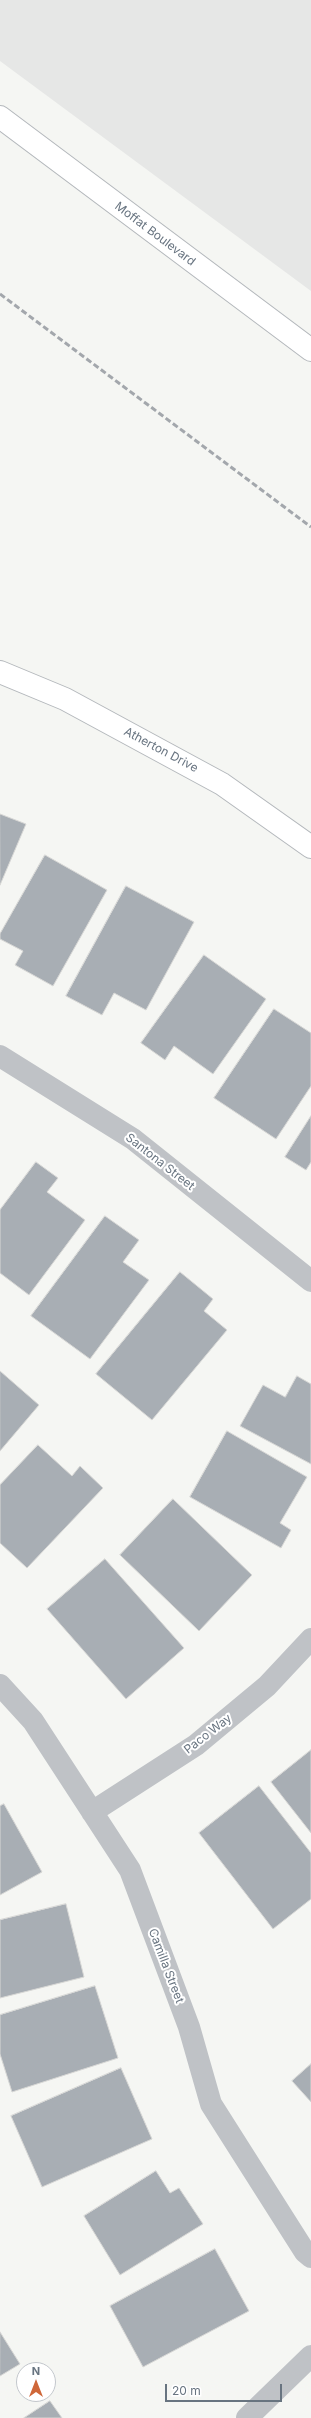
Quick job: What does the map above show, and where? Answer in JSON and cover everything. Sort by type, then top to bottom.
[{"type":"main road","name":"Moffat Boulevard","points":[[0,118],[311,350]]},
{"type":"main road","name":"Atherton Drive","points":[[0,672],[65,699],[222,784],[311,847]]},
{"type":"street","name":"Santona Street","points":[[0,1056],[133,1139],[311,1281]]},
{"type":"street","name":"Paco Way","points":[[92,1812],[196,1745],[267,1686],[311,1639]]},
{"type":"street","name":"Camilla Street","points":[[0,1685],[34,1721],[130,1870],[189,2027],[211,2104],[305,2252],[311,2257]]},
{"type":"street","points":[[247,2418],[311,2356]]},
{"type":"shaded area","points":[[0,0],[311,0],[311,291],[0,61]]},
{"type":"building","points":[[0,814],[26,824],[0,885]]},
{"type":"building","points":[[45,855],[107,890],[53,986],[15,965],[23,951],[0,939],[0,934]]},
{"type":"building","points":[[126,886],[194,922],[146,1010],[114,993],[102,1015],[66,996]]},
{"type":"building","points":[[204,955],[266,999],[213,1074],[174,1046],[165,1060],[141,1043]]},
{"type":"building","points":[[274,1009],[311,1033],[311,1086],[276,1139],[214,1098]]},
{"type":"building","points":[[311,1116],[311,1162],[306,1170],[285,1157]]},
{"type":"building","points":[[36,1162],[58,1178],[47,1192],[85,1220],[29,1295],[0,1273],[0,1210]]},
{"type":"building","points":[[105,1216],[139,1240],[123,1262],[149,1280],[90,1359],[31,1316]]},
{"type":"building","points":[[180,1272],[213,1299],[204,1311],[227,1330],[152,1420],[96,1374]]},
{"type":"building","points":[[0,1371],[39,1405],[0,1451]]},
{"type":"building","points":[[297,1376],[311,1384],[311,1464],[240,1426],[263,1385],[285,1397]]},
{"type":"building","points":[[227,1431],[307,1477],[280,1523],[291,1530],[281,1548],[190,1497]]},
{"type":"building","points":[[38,1445],[72,1476],[80,1466],[103,1488],[27,1568],[0,1543],[0,1485]]},
{"type":"building","points":[[173,1499],[252,1575],[199,1631],[120,1555]]},
{"type":"building","points":[[105,1559],[184,1648],[126,1699],[47,1609]]},
{"type":"building","points":[[311,1750],[311,1833],[271,1782]]},
{"type":"building","points":[[259,1786],[311,1853],[311,1899],[273,1929],[199,1833]]},
{"type":"building","points":[[4,1804],[42,1872],[0,1895],[0,1806]]},
{"type":"building","points":[[66,1904],[84,1977],[0,1998],[0,1920]]},
{"type":"building","points":[[95,1986],[118,2058],[12,2092],[0,2054],[0,2015]]},
{"type":"building","points":[[311,2064],[311,2102],[292,2081]]},
{"type":"building","points":[[121,2068],[152,2139],[42,2187],[11,2116]]},
{"type":"building","points":[[156,2171],[170,2193],[179,2188],[203,2224],[120,2275],[84,2216]]},
{"type":"building","points":[[215,2249],[249,2311],[143,2367],[110,2306]]},
{"type":"building","points":[[0,2332],[19,2362],[16,2362],[16,2366],[0,2376]]},
{"type":"building","points":[[51,2402],[62,2418],[24,2418]]},
{"type":"railway","points":[[0,294],[311,527]]}]
